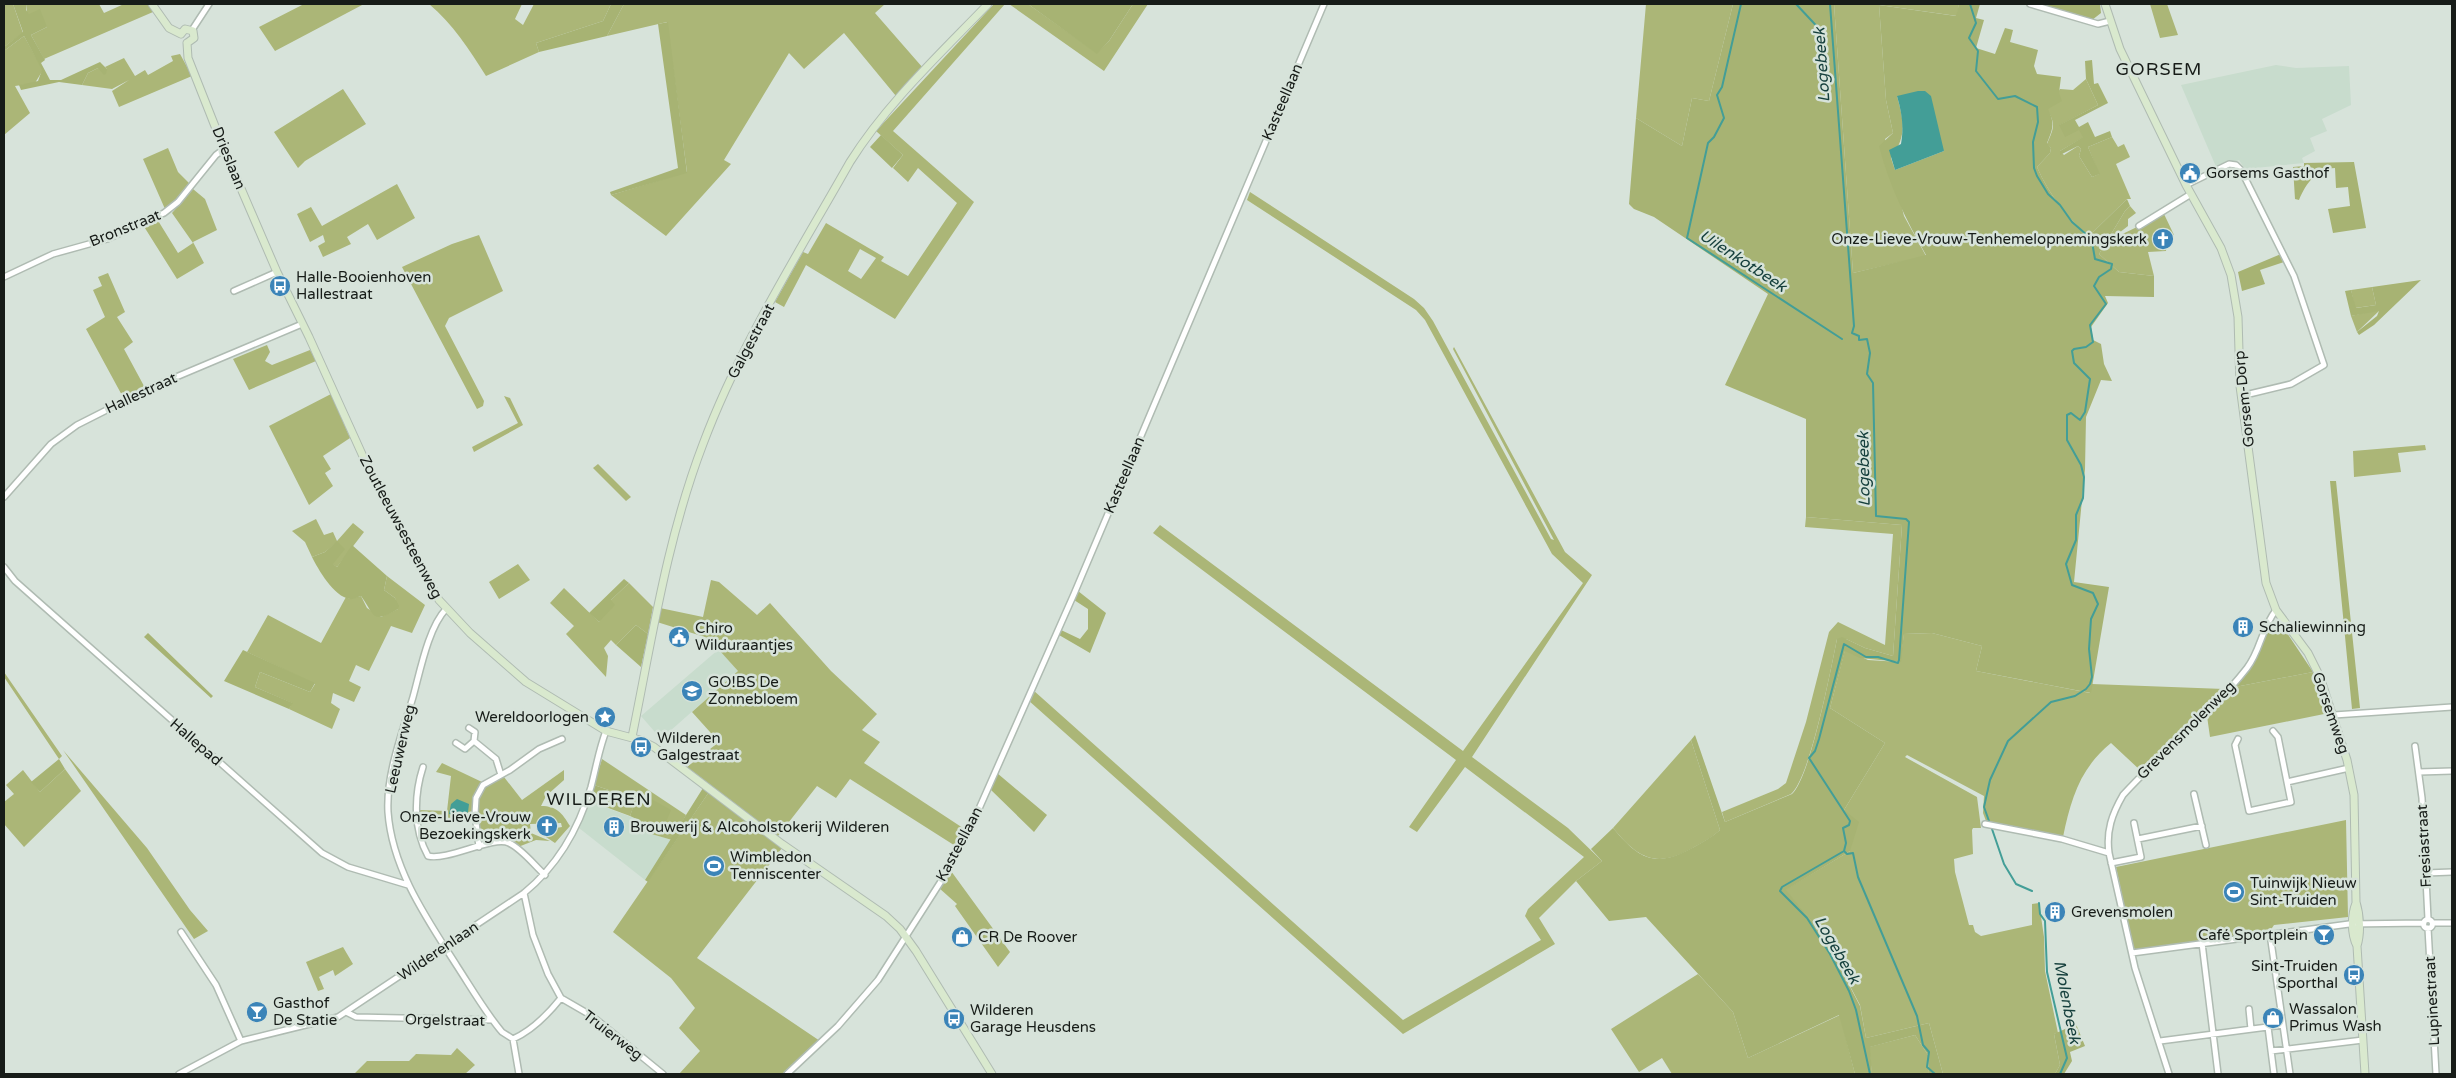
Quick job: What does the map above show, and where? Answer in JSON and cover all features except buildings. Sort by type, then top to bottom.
[{"type":"street","points":[[152,4],[169,28],[181,34]]},
{"type":"street","points":[[192,30],[185,29],[181,34],[181,39],[187,43],[194,38],[192,30],[209,4]]},
{"type":"street","name":"Galgestraat","points":[[632,737],[677,525],[703,443],[736,369],[840,178],[864,141],[890,108],[988,4]]},
{"type":"street","name":"Kasteellaan","points":[[787,1074],[867,996],[945,874],[978,811],[1074,594],[1324,4]]},
{"type":"street","points":[[2030,4],[2098,24],[2110,21]]},
{"type":"street","name":"Gorsem-Dorp","points":[[2105,4],[2120,48],[2186,185],[2221,248],[2231,275],[2237,306],[2241,396],[2264,571],[2269,594],[2276,610]]},
{"type":"street","name":"Drieslaan","points":[[187,43],[188,58],[224,149],[277,272],[302,324]]},
{"type":"street","name":"Bronstraat","points":[[4,277],[53,254],[107,239],[164,213],[178,202],[216,155],[224,149]]},
{"type":"street","points":[[2186,185],[2229,164],[2236,165],[2241,170],[2294,276],[2324,365],[2291,384],[2241,396]]},
{"type":"street","points":[[2139,226],[2191,194]]},
{"type":"street","points":[[234,291],[277,272]]},
{"type":"street","name":"Zoutleeuwsesteenweg","points":[[302,324],[366,463],[432,588],[446,609],[526,682],[606,731],[632,737],[665,754],[782,844],[876,908],[906,936],[992,1074]]},
{"type":"street","name":"Hallestraat","points":[[4,497],[51,444],[77,425],[150,388],[302,324]]},
{"type":"street","name":"Hallepad","points":[[4,567],[15,581],[322,853],[348,867],[408,884]]},
{"type":"street","name":"Leeuwerweg","points":[[446,609],[439,617],[426,651],[389,790],[388,812],[393,839],[408,884],[492,1020]]},
{"type":"street","name":"Gorsemweg","points":[[2276,610],[2314,664],[2327,691],[2349,768],[2354,795],[2356,902],[2353,910],[2356,924]]},
{"type":"street","name":"Grevensmolenweg","points":[[2169,1074],[2132,953],[2108,854],[2107,840],[2110,824],[2114,810],[2123,795],[2215,704],[2247,668],[2256,653],[2266,623],[2276,610]]},
{"type":"street","points":[[2334,715],[2452,707]]},
{"type":"street","points":[[456,743],[465,749],[474,741],[475,732],[469,728]]},
{"type":"street","name":"Wilderenlaan","points":[[179,1074],[242,1040],[272,1031],[329,1021],[346,1012],[524,893],[545,875],[565,846],[590,789],[606,731]]},
{"type":"street","points":[[2238,739],[2235,745],[2248,811],[2291,802],[2278,737],[2274,731]]},
{"type":"street","points":[[480,847],[475,814],[478,794],[485,782],[501,775],[539,749],[562,739]]},
{"type":"street","points":[[474,741],[496,759],[501,775]]},
{"type":"street","name":"Fresiastraat","points":[[2415,746],[2422,798],[2428,923]]},
{"type":"street","points":[[424,767],[418,782],[416,801],[420,832],[428,856],[509,843],[545,875]]},
{"type":"street","name":"Gorsemweg","points":[[2287,782],[2349,768]]},
{"type":"street","points":[[2418,772],[2452,771]]},
{"type":"street","points":[[2194,794],[2206,845]]},
{"type":"street","points":[[2111,863],[2142,857],[2134,823]]},
{"type":"street","points":[[1985,824],[2062,839],[2108,854]]},
{"type":"street","points":[[2138,839],[2202,826]]},
{"type":"street","points":[[2426,873],[2452,872]]},
{"type":"street","points":[[519,1074],[513,1039],[524,1032],[561,998],[548,974],[533,935],[524,893]]},
{"type":"street","name":"Lupinestraat","points":[[2428,923],[2436,1074]]},
{"type":"street","points":[[2132,953],[2356,924],[2452,923]]},
{"type":"street","points":[[2356,924],[2366,1074]]},
{"type":"street","points":[[181,932],[216,985],[242,1040]]},
{"type":"street","points":[[2270,934],[2290,1074]]},
{"type":"street","points":[[2202,943],[2218,1074]]},
{"type":"street","name":"Truierweg","points":[[561,998],[592,1016],[663,1074]]},
{"type":"street","points":[[2249,1009],[2251,1029]]},
{"type":"street","name":"Orgelstraat","points":[[346,1012],[356,1018],[492,1020],[502,1032],[513,1039]]},
{"type":"street","points":[[2160,1041],[2283,1026]]},
{"type":"street","points":[[2268,1027],[2274,1074]]},
{"type":"street","points":[[2271,1051],[2363,1040]]},
{"type":"shaded area","points":[[2276,65],[2296,68],[2349,66],[2351,105],[2322,119],[2327,131],[2310,138],[2315,151],[2302,158],[2304,163],[2245,169],[2239,160],[2217,169],[2181,85]]},
{"type":"shaded area","name":"GO!BS De Zonnebloem","points":[[719,649],[738,671],[661,739],[641,716]]},
{"type":"shaded area","points":[[589,801],[639,820],[639,830],[672,840],[645,880],[579,828]]},
{"type":"green space","points":[[4,4],[13,4],[23,33],[4,47]]},
{"type":"green space","points":[[13,4],[26,4],[26,10],[29,14],[40,9],[47,27],[31,35],[45,60],[41,63],[50,80],[61,80],[100,62],[107,69],[106,74],[104,75],[98,68],[88,73],[82,85],[59,82],[21,90],[19,85],[38,81],[42,70],[24,36],[4,51],[4,47],[23,32]]},
{"type":"green space","points":[[26,4],[99,4],[104,13],[124,4],[148,4],[153,12],[44,59],[31,35],[47,27],[27,13]]},
{"type":"green space","points":[[304,4],[364,4],[275,51],[259,27]]},
{"type":"green space","points":[[429,4],[522,4],[515,19],[523,25],[534,4],[611,4],[603,21],[536,43],[539,52],[486,76],[453,28]]},
{"type":"green space","points":[[611,4],[624,4],[607,36],[539,52],[536,43],[603,21]]},
{"type":"green space","points":[[624,4],[885,4],[875,13],[923,68],[896,96],[844,33],[804,69],[789,53],[724,160],[731,164],[666,236],[611,195],[687,172],[667,22],[607,36]]},
{"type":"green space","points":[[994,4],[1005,4],[893,131],[974,202],[895,319],[806,265],[784,307],[775,302],[803,252],[808,254],[826,223],[884,257],[881,261],[908,276],[957,203],[918,168],[908,182],[893,168],[903,155],[876,131]],"holes":[[[860,249],[876,258],[861,279],[848,271]]]},
{"type":"green space","points":[[1009,4],[1028,4],[1097,53],[1109,41],[1133,4],[1148,4],[1104,71]]},
{"type":"green space","points":[[1028,4],[1133,4],[1109,41],[1097,54]]},
{"type":"green space","points":[[1646,4],[1733,4],[1709,101],[1692,98],[1682,146],[1636,118]]},
{"type":"green space","points":[[1733,4],[1834,4],[1853,273],[1926,255],[1899,202],[1879,146],[1893,133],[1886,100],[1879,5],[1956,16],[1959,4],[1980,4],[1976,18],[1984,20],[1976,48],[1995,54],[2005,28],[2013,30],[2010,42],[2038,50],[2034,66],[2037,74],[2061,77],[2059,93],[2062,101],[2048,109],[2052,118],[2052,130],[2047,143],[2051,148],[2050,153],[2037,167],[2053,196],[2088,237],[2127,199],[2130,206],[2099,254],[2119,272],[2154,276],[2154,297],[2105,296],[2108,303],[2091,327],[2093,340],[2101,344],[2104,364],[2112,381],[2101,380],[2086,417],[2085,469],[2074,582],[2109,587],[2091,693],[1976,671],[1982,646],[1932,633],[1904,634],[1901,662],[1860,658],[1845,651],[1830,708],[1885,743],[1844,810],[1859,822],[1850,851],[1786,890],[1822,933],[1860,1006],[1866,1038],[1929,1023],[1943,1074],[1929,1074],[1928,1055],[1915,1035],[1870,1047],[1872,1074],[1855,1074],[1839,1015],[1748,1058],[1733,1012],[1646,917],[1609,921],[1576,881],[1602,861],[1591,849],[1613,828],[1631,847],[1649,857],[1658,859],[1680,854],[1720,830],[1691,740],[1695,735],[1725,822],[1792,794],[1799,784],[1813,746],[1837,639],[1842,637],[1865,648],[1893,656],[1902,525],[1806,517],[1806,419],[1725,385],[1768,294],[1654,217],[1634,209],[1629,204],[1636,118],[1682,146],[1692,98],[1709,101]],"holes":[[[1897,96],[1944,151],[1895,170],[1891,158],[1900,143],[1903,128]]]},
{"type":"green space","points":[[1834,4],[1959,4],[1957,16],[1879,5],[1886,100],[1893,133],[1885,139],[1904,216],[1926,256],[1853,273]]},
{"type":"green space","points":[[2040,4],[2100,4],[2101,13],[2092,20]]},
{"type":"green space","points":[[2150,4],[2167,4],[2178,35],[2160,38]]},
{"type":"green space","points":[[668,22],[687,173],[611,195],[610,192],[678,168],[658,24]]},
{"type":"green space","points":[[24,36],[43,70],[35,83],[15,86],[30,113],[4,135],[4,51]]},
{"type":"green space","points":[[180,54],[192,76],[119,107],[112,91],[129,80],[112,89],[82,85],[88,73],[98,68],[107,69],[105,67],[124,58],[135,76],[145,70],[148,75],[173,61],[171,56]]},
{"type":"green space","points":[[2092,60],[2094,84],[2098,83],[2108,103],[2075,120],[2079,127],[2088,122],[2095,137],[2110,131],[2112,137],[2088,147],[2100,174],[2092,177],[2079,156],[2081,149],[2078,146],[2060,155],[2060,151],[2083,137],[2079,130],[2065,137],[2059,125],[2098,105],[2086,79],[2085,61]]},
{"type":"green space","points":[[2086,79],[2098,105],[2060,125],[2080,130],[2084,137],[2060,151],[2064,155],[2078,146],[2081,149],[2079,156],[2092,177],[2099,174],[2088,147],[2112,137],[2118,147],[2124,144],[2130,157],[2116,164],[2131,199],[2127,199],[2088,237],[2059,205],[2037,167],[2050,153],[2051,148],[2047,144],[2053,123],[2047,109],[2060,89],[2073,90]]},
{"type":"green space","points":[[343,89],[366,124],[305,161],[298,168],[274,132]]},
{"type":"green space","points":[[881,135],[903,155],[892,168],[870,147]]},
{"type":"green space","points":[[168,148],[178,172],[190,184],[176,201],[165,209],[143,159]]},
{"type":"green space","points":[[2354,162],[2366,228],[2333,233],[2328,209],[2350,206],[2348,187],[2336,188],[2335,168],[2329,169],[2313,178],[2299,200],[2295,199],[2293,167],[2304,166],[2304,163]]},
{"type":"green space","points":[[397,184],[415,218],[377,240],[368,224],[347,237],[351,244],[323,257],[318,246],[325,242],[323,235],[310,242],[297,214],[311,207],[322,226]]},
{"type":"green space","points":[[193,189],[205,199],[217,230],[193,242],[204,263],[177,279],[143,225],[157,219],[178,253],[193,243],[172,213]]},
{"type":"green space","points":[[1250,192],[1414,299],[1424,308],[1433,321],[1551,539],[1554,540],[1453,349],[1454,347],[1565,552],[1592,575],[1472,757],[1568,828],[1602,861],[1576,881],[1539,918],[1555,944],[1403,1034],[1028,700],[1033,690],[1403,1020],[1541,940],[1525,916],[1528,909],[1584,857],[1465,767],[1417,832],[1409,827],[1456,760],[1153,533],[1160,525],[1463,751],[1583,583],[1552,554],[1425,320],[1416,310],[1247,200]]},
{"type":"green space","points":[[2130,206],[2136,213],[2128,219],[2128,226],[2110,240],[2164,214],[2174,235],[2153,233],[2154,239],[2167,240],[2166,251],[2148,252],[2154,276],[2119,272],[2099,254]]},
{"type":"green space","points":[[479,235],[503,291],[449,318],[445,326],[484,401],[483,406],[477,409],[402,267],[452,244]]},
{"type":"green space","points":[[2281,254],[2284,262],[2260,270],[2265,284],[2242,291],[2238,272]]},
{"type":"green space","points":[[108,273],[125,312],[117,317],[133,342],[124,349],[144,386],[124,399],[86,329],[105,317],[93,290],[102,286],[98,277]]},
{"type":"green space","points":[[2421,280],[2374,325],[2359,335],[2357,332],[2377,316],[2379,311],[2351,316],[2345,291],[2351,290],[2356,308],[2376,305],[2372,287]]},
{"type":"green space","points":[[2372,287],[2376,305],[2355,308],[2351,290]]},
{"type":"green space","points":[[2379,311],[2357,332],[2351,316]]},
{"type":"green space","points":[[267,345],[270,352],[265,361],[272,365],[310,350],[316,361],[249,390],[233,359]]},
{"type":"green space","points":[[331,394],[350,438],[323,456],[331,469],[325,473],[333,486],[309,505],[269,426]]},
{"type":"green space","points":[[504,396],[510,398],[523,425],[474,452],[472,447],[518,423]]},
{"type":"green space","points":[[2425,445],[2426,450],[2398,453],[2401,472],[2354,477],[2353,451]]},
{"type":"green space","points":[[598,464],[631,497],[626,501],[593,468]]},
{"type":"green space","points":[[2330,481],[2336,481],[2360,708],[2352,709]]},
{"type":"green space","points":[[1806,517],[1902,525],[1893,656],[1865,648],[1846,639],[1837,639],[1819,722],[1798,784],[1791,794],[1725,822],[1722,812],[1778,789],[1786,783],[1806,722],[1829,632],[1838,622],[1885,645],[1893,534],[1805,527]]},
{"type":"green space","points":[[316,519],[324,535],[333,532],[337,541],[353,523],[364,532],[337,567],[332,564],[337,542],[325,552],[312,557],[305,542],[292,531]]},
{"type":"green space","points":[[337,541],[345,549],[333,564],[337,567],[352,545],[387,576],[384,590],[395,598],[399,606],[398,609],[378,617],[372,613],[361,596],[350,599],[344,597],[333,588],[322,575],[312,557],[325,552]]},
{"type":"green space","points":[[518,564],[530,580],[499,599],[489,582]]},
{"type":"green space","points":[[387,576],[425,605],[412,633],[391,626],[369,671],[356,665],[349,681],[361,687],[354,702],[333,693],[331,703],[340,709],[332,729],[289,709],[292,703],[255,687],[260,672],[310,692],[315,684],[247,652],[268,615],[321,643],[346,597],[350,599],[361,596],[367,608],[381,617],[398,609],[395,598],[384,590]]},
{"type":"green space","points":[[624,579],[629,583],[611,600],[615,605],[599,622],[589,613]]},
{"type":"green space","points":[[711,580],[719,582],[757,615],[770,603],[831,671],[877,714],[862,730],[880,742],[864,763],[966,830],[957,847],[850,779],[836,798],[817,786],[778,836],[687,767],[719,742],[692,712],[738,671],[720,651],[727,644],[657,622],[660,608],[703,617]]},
{"type":"green space","points":[[629,583],[653,607],[648,634],[636,625],[616,645],[611,640],[604,648],[608,656],[606,677],[566,634],[574,626],[550,603],[564,588],[599,622],[611,600]]},
{"type":"green space","points":[[1078,591],[1106,613],[1090,653],[1059,635],[1061,630],[1080,639],[1088,629],[1088,609],[1074,600]]},
{"type":"green space","points":[[636,625],[648,634],[641,667],[616,645]]},
{"type":"green space","points":[[2279,626],[2285,630],[2313,672],[2235,687],[2257,658],[2266,633]]},
{"type":"green space","points":[[148,633],[213,696],[211,698],[144,637]]},
{"type":"green space","points":[[1932,633],[1982,646],[1976,671],[2090,693],[2092,684],[2224,689],[2141,771],[2111,743],[2100,753],[2078,785],[2063,837],[1986,821],[1983,813],[1984,796],[1907,755],[1905,757],[1977,797],[1981,828],[1973,828],[1972,830],[1973,854],[1954,859],[1955,872],[1969,925],[1973,925],[1975,932],[1981,936],[2032,925],[2032,904],[2039,903],[2044,937],[2045,971],[2058,1033],[2054,1034],[2060,1065],[2055,1074],[1943,1074],[1929,1023],[1866,1038],[1860,1005],[1822,933],[1785,890],[1850,851],[1844,810],[1885,743],[1830,708],[1845,650],[1868,660],[1900,662],[1904,634]]},
{"type":"green space","points":[[243,650],[315,683],[310,692],[260,672],[255,687],[293,703],[289,709],[224,681]]},
{"type":"green space","points":[[4,672],[62,756],[59,759],[4,677]]},
{"type":"green space","points":[[2313,672],[2323,692],[2329,713],[2210,737],[2207,716],[2235,687]]},
{"type":"green space","points":[[1691,740],[1720,830],[1714,836],[1678,855],[1657,859],[1648,857],[1630,846],[1613,828]]},
{"type":"green space","points":[[63,750],[147,848],[190,910],[208,931],[194,939]]},
{"type":"green space","points":[[59,759],[65,769],[40,792],[31,782]]},
{"type":"green space","points":[[602,759],[686,815],[672,840],[638,830],[639,820],[654,827],[644,795],[641,801],[594,785]]},
{"type":"green space","points":[[442,763],[482,782],[476,793],[473,820],[419,815],[419,810],[447,811],[451,776],[436,772]]},
{"type":"green space","points":[[65,769],[81,791],[24,847],[4,824],[4,802],[14,794],[6,785],[23,770],[40,792]]},
{"type":"green space","points":[[564,770],[564,780],[546,796],[541,806],[551,807],[559,811],[570,826],[555,843],[537,831],[562,827],[561,823],[530,824],[531,833],[550,841],[536,840],[518,847],[504,839],[488,841],[482,839],[477,817],[478,800],[480,793],[489,782],[504,777],[522,800]]},
{"type":"green space","points":[[997,773],[1047,815],[1034,832],[990,789]]},
{"type":"green space","points":[[594,785],[641,801],[644,795],[671,810],[666,822],[658,820],[654,827],[630,816],[634,804],[618,799],[603,806],[589,801]]},
{"type":"green space","points":[[703,788],[709,792],[648,882],[645,880]]},
{"type":"green space","points":[[709,792],[782,848],[697,958],[820,1041],[783,1074],[679,1074],[700,1051],[679,1028],[695,1008],[671,978],[613,932]]},
{"type":"green space","points":[[618,799],[634,805],[630,816],[603,806]]},
{"type":"green space","name":"Tuinwijk Nieuw Sint-Truiden","points":[[2346,820],[2348,917],[2274,925],[2270,931],[2135,950],[2133,947],[2116,867]]},
{"type":"green space","points":[[951,871],[1010,952],[998,967],[955,906],[957,904],[939,888]]},
{"type":"green space","points":[[343,947],[353,964],[335,976],[333,970],[319,977],[324,989],[318,991],[306,962]]},
{"type":"green space","points":[[1698,974],[1733,1012],[1748,1058],[1840,1015],[1855,1074],[1672,1074],[1662,1058],[1639,1072],[1611,1029]]},
{"type":"green space","points":[[2076,1024],[2085,1046],[2070,1052],[2072,1061],[2064,1074],[2055,1074],[2060,1065],[2054,1034]]},
{"type":"green space","points":[[1915,1035],[1928,1055],[1929,1074],[1872,1074],[1869,1047]]},
{"type":"green space","points":[[457,1048],[475,1065],[465,1074],[354,1074],[367,1061],[409,1061],[416,1054],[451,1055]]},
{"type":"water","points":[[1925,91],[1931,96],[1944,151],[1895,170],[1889,150],[1901,144],[1902,120],[1897,96]]},
{"type":"water","points":[[457,799],[469,804],[468,812],[464,817],[449,814],[451,804]]},
{"type":"waterway","name":"Uilenkotbeek","points":[[1741,4],[1722,87],[1717,95],[1724,118],[1714,137],[1708,143],[1687,238],[1842,339]]},
{"type":"waterway","points":[[1796,4],[1825,35]]},
{"type":"waterway","name":"Logebeek","points":[[1830,4],[1854,326],[1852,333],[1859,336],[1859,340],[1867,339],[1870,353],[1867,374],[1873,383],[1876,516],[1906,519],[1909,522],[1898,663],[1878,657],[1866,657],[1844,644],[1819,739],[1815,751],[1809,758],[1850,821],[1849,825],[1843,828],[1846,843],[1844,851],[1782,887],[1780,891],[1807,918],[1830,954],[1849,991],[1856,1010],[1870,1074]]},
{"type":"waterway","name":"Molenbeek","points":[[1970,4],[1976,23],[1969,38],[1978,51],[1976,71],[1998,99],[2015,96],[2037,107],[2038,122],[2033,142],[2034,168],[2037,176],[2048,194],[2092,242],[2095,259],[2112,264],[2111,269],[2099,277],[2094,286],[2106,304],[2090,325],[2093,342],[2086,347],[2072,351],[2074,363],[2090,379],[2085,412],[2080,420],[2071,413],[2067,415],[2067,440],[2081,465],[2084,477],[2083,498],[2076,515],[2076,540],[2066,564],[2072,585],[2093,593],[2098,604],[2091,619],[2089,649],[2092,677],[2086,689],[2075,696],[2051,702],[2008,741],[1990,780],[1984,807],[1989,821]]},
{"type":"waterway","name":"Molenbeek","points":[[1992,829],[2004,864],[2016,884],[2032,891]]},
{"type":"waterway","name":"Logebeek","points":[[1844,851],[1847,854],[1853,853],[1858,877],[1917,1016],[1923,1045],[1929,1052],[1927,1067],[1935,1074]]},
{"type":"waterway","name":"Molenbeek","points":[[2039,903],[2040,914],[2045,921],[2047,972],[2067,1058],[2060,1074]]},
{"type":"place","name":"Gorsems Gasthof","points":[[2190,173]]},
{"type":"place","name":"Onze-Lieve-Vrouw-Tenhemelopnemingskerk","points":[[2163,239]]},
{"type":"place","name":"Halle-Booienhoven Hallestraat","points":[[280,286]]},
{"type":"place","name":"Schaliewinning","points":[[2243,627]]},
{"type":"place","name":"Chiro Wilduraantjes","points":[[679,637]]},
{"type":"place","name":"GO!BS De Zonnebloem","points":[[692,691]]},
{"type":"place","name":"Wereldoorlogen","points":[[605,717]]},
{"type":"place","name":"Wilderen Galgestraat","points":[[641,747]]},
{"type":"place","name":"Onze-Lieve-Vrouw Bezoekingskerk","points":[[547,826]]},
{"type":"place","name":"Brouwerij & Alcoholstokerij Wilderen","points":[[614,827]]},
{"type":"place","name":"Wimbledon Tenniscenter","points":[[714,866]]},
{"type":"place","name":"Tuinwijk Nieuw Sint-Truiden","points":[[2234,892]]},
{"type":"place","name":"Grevensmolen","points":[[2055,912]]},
{"type":"place","name":"Café Sportplein","points":[[2324,935]]},
{"type":"place","name":"CR De Roover","points":[[962,937]]},
{"type":"place","name":"Sint-Truiden Sporthal","points":[[2354,975]]},
{"type":"place","name":"Gasthof De Statie","points":[[257,1012]]},
{"type":"place","name":"Wassalon Primus Wash","points":[[2273,1018]]},
{"type":"place","name":"Wilderen Garage Heusdens","points":[[954,1019]]},
{"type":"district","name":"GORSEM","points":[[2159,69]]},
{"type":"district","name":"WILDEREN","points":[[599,799]]}]
